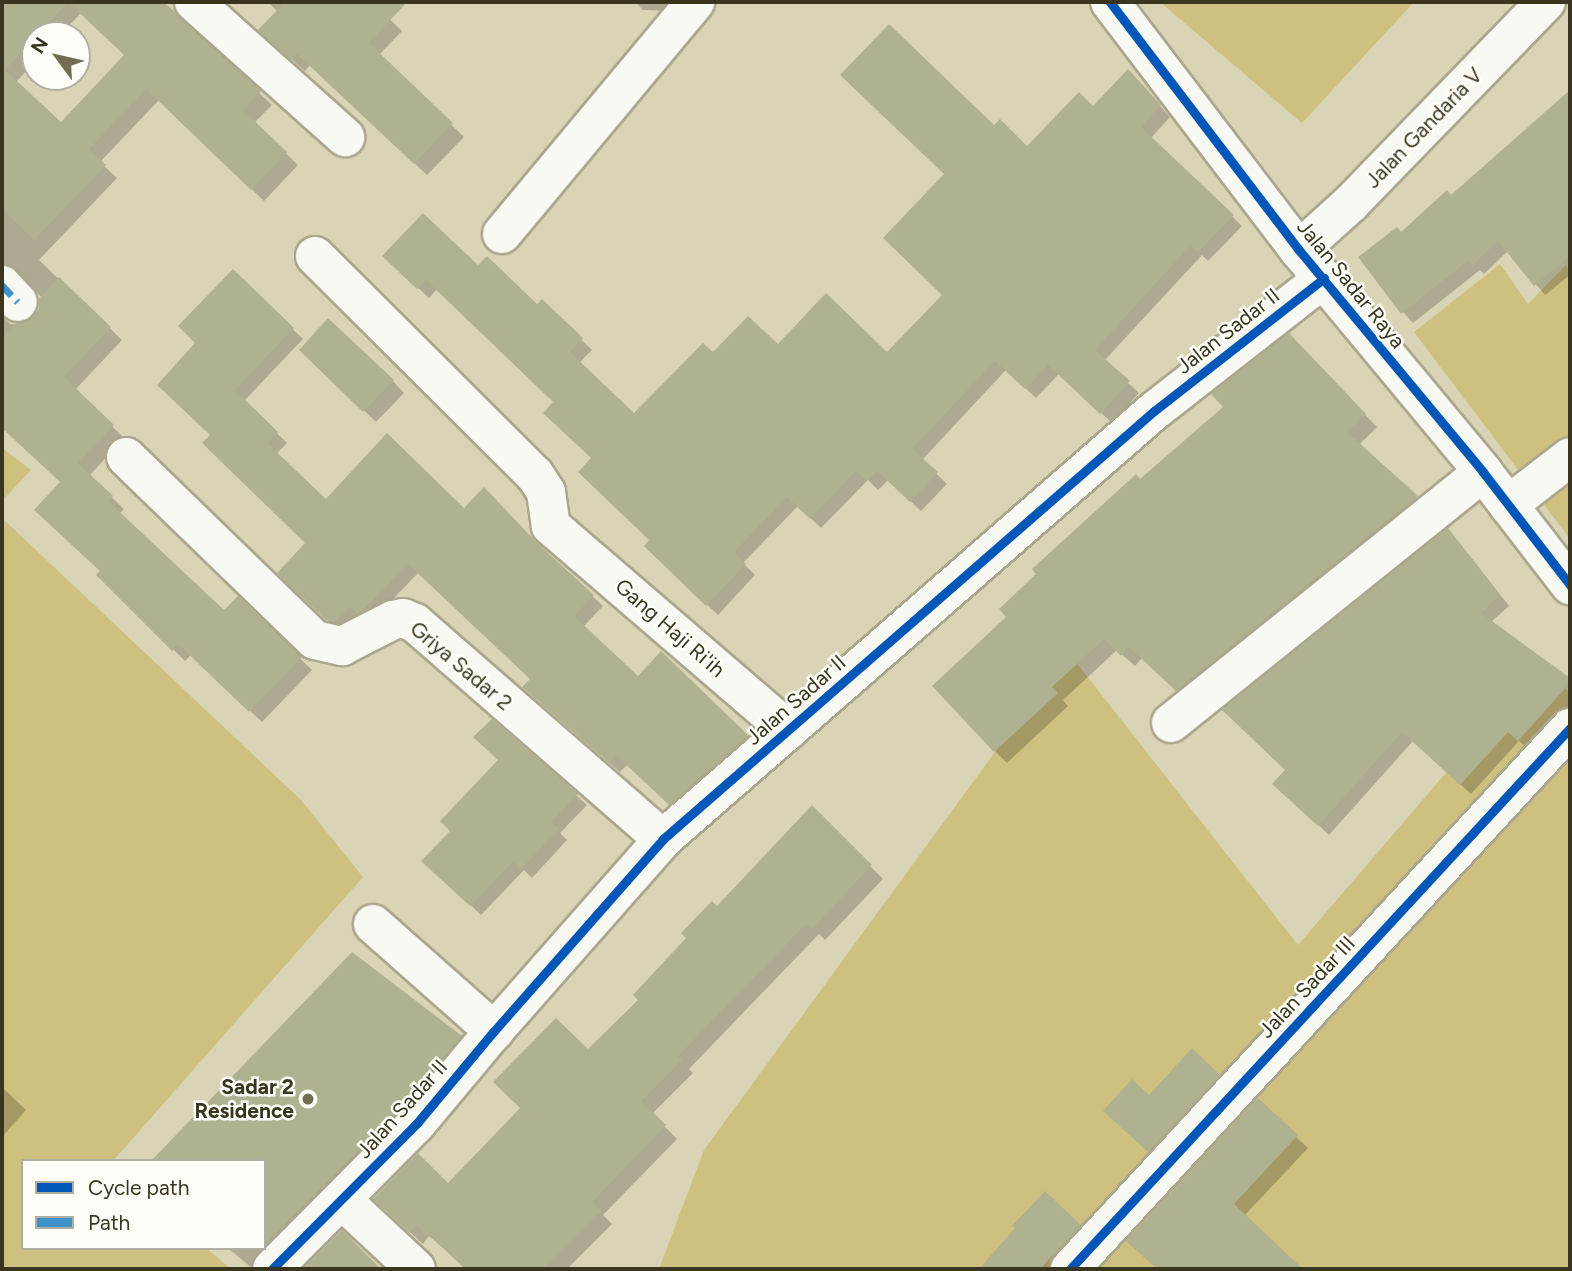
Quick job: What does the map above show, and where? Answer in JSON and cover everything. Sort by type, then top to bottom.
[{"type":"street","points":[[194,2],[345,137]]},
{"type":"street","points":[[502,234],[695,2]]},
{"type":"street","name":"Jalan Sadar Raya","points":[[1110,2],[1299,250],[1483,472],[1570,585]]},
{"type":"street","name":"Jalan Gandaria V","points":[[1299,250],[1351,203],[1546,2]]},
{"type":"street","name":"Gang Haji Ri'ih","points":[[315,256],[535,475],[546,492],[551,526],[788,730]]},
{"type":"street","name":"Jalan Sadar II","points":[[272,1269],[417,1124],[494,1031],[663,839],[1153,411],[1324,278]]},
{"type":"street","name":"Griya Sadar 2","points":[[126,457],[315,640],[342,646],[393,620],[403,618],[415,624],[663,839]]},
{"type":"street","points":[[1508,505],[1570,457]]},
{"type":"street","points":[[1171,723],[1483,472]]},
{"type":"street","name":"Jalan Sadar III","points":[[1070,1269],[1570,729]]},
{"type":"street","points":[[373,924],[494,1031]]},
{"type":"street","points":[[342,1200],[416,1269]]},
{"type":"shaded area","points":[[1160,2],[1414,2],[1302,123]]},
{"type":"shaded area","points":[[1500,264],[1528,304],[1566,265],[1570,271],[1570,539],[1414,332]]},
{"type":"shaded area","points":[[2,448],[31,470],[2,501]]},
{"type":"shaded area","points":[[2,518],[301,800],[363,877],[115,1159],[21,1159],[21,1250],[208,1250],[231,1269],[2,1269]]},
{"type":"shaded area","points":[[1068,652],[1298,945],[1543,660],[1570,694],[1570,1269],[659,1269],[704,1150]]},
{"type":"building","points":[[2,2],[68,2],[164,2],[261,91],[243,110],[287,152],[251,190],[146,89],[89,149],[106,165],[34,240],[2,209]]},
{"type":"building","points":[[285,2],[407,2],[369,43],[453,123],[414,164],[297,54],[291,60],[258,30]]},
{"type":"building","points":[[889,24],[994,125],[1000,119],[1027,146],[1079,92],[1093,106],[1128,69],[1161,105],[1141,127],[1234,215],[1197,253],[1190,246],[1095,350],[1130,381],[1100,414],[1048,365],[1025,389],[995,361],[912,449],[938,472],[910,502],[877,471],[867,481],[856,471],[810,519],[787,497],[734,552],[746,564],[706,606],[644,546],[649,540],[578,472],[591,458],[543,413],[553,402],[426,280],[417,289],[382,256],[423,213],[478,265],[487,256],[537,304],[542,299],[583,338],[570,352],[634,413],[703,343],[713,352],[748,316],[778,344],[826,293],[887,352],[942,295],[883,238],[944,174],[840,75]]},
{"type":"building","points":[[1570,90],[1570,256],[1534,286],[1498,241],[1473,265],[1469,260],[1401,314],[1358,257],[1397,227],[1401,232],[1447,190],[1451,195]]},
{"type":"building","points":[[233,269],[294,328],[235,390],[278,432],[267,443],[326,499],[387,433],[464,508],[484,487],[537,543],[594,595],[574,616],[638,676],[661,651],[748,735],[669,805],[616,755],[609,763],[522,687],[530,679],[408,564],[362,611],[357,614],[350,607],[335,622],[326,620],[277,573],[305,543],[202,443],[210,435],[157,385],[195,343],[178,326]]},
{"type":"building","points":[[59,277],[111,327],[64,377],[114,425],[74,467],[78,463],[113,496],[108,501],[224,610],[238,596],[302,657],[249,712],[178,644],[172,651],[96,575],[100,571],[34,510],[60,482],[2,428],[2,339],[16,323],[33,317],[39,309],[39,299]]},
{"type":"building","points":[[328,318],[394,380],[363,412],[299,350]]},
{"type":"building","points":[[1289,333],[1366,414],[1347,432],[1418,496],[1176,691],[1129,647],[1121,656],[1104,639],[1052,687],[1058,693],[994,752],[932,686],[1006,617],[999,609],[1036,574],[1032,569],[1136,474],[1140,479],[1223,407],[1211,394]]},
{"type":"building","points":[[1448,528],[1500,595],[1481,613],[1570,678],[1570,683],[1518,741],[1508,732],[1460,785],[1402,732],[1318,826],[1272,784],[1285,770],[1222,710]]},
{"type":"building","points":[[492,719],[578,794],[551,822],[559,829],[521,869],[513,862],[470,906],[421,861],[450,831],[440,821],[498,760],[473,737]]},
{"type":"building","points":[[812,805],[872,865],[812,929],[806,924],[678,1056],[682,1060],[641,1101],[666,1125],[592,1202],[601,1211],[543,1269],[465,1269],[429,1234],[427,1236],[416,1225],[410,1233],[373,1199],[418,1153],[448,1183],[520,1108],[493,1082],[556,1018],[588,1049],[638,1000],[633,995],[686,938],[681,933],[712,901],[717,906]]},
{"type":"building","name":"Sadar 2 Residence","points":[[352,952],[462,1036],[387,1122],[266,1244],[266,1159],[153,1159]]},
{"type":"building","points":[[1192,1048],[1220,1075],[1148,1152],[1103,1111],[1132,1079],[1149,1095]]},
{"type":"building","points":[[1258,1098],[1298,1135],[1234,1204],[1303,1269],[1157,1269],[1126,1241]]},
{"type":"building","points":[[1045,1191],[1081,1225],[1040,1269],[979,1269],[1015,1228],[1012,1226]]},
{"type":"building","points":[[342,1230],[381,1269],[303,1269]]},
{"type":"marked path","points":[[2,285],[18,302]]},
{"type":"cycle path","points":[[1110,2],[1299,250],[1483,472],[1570,585]]},
{"type":"cycle path","points":[[272,1269],[417,1123],[663,839],[1154,411],[1324,278]]},
{"type":"cycle path","points":[[1070,1269],[1570,728]]},
{"type":"place","name":"Sadar 2 Residence","points":[[308,1099]]}]
